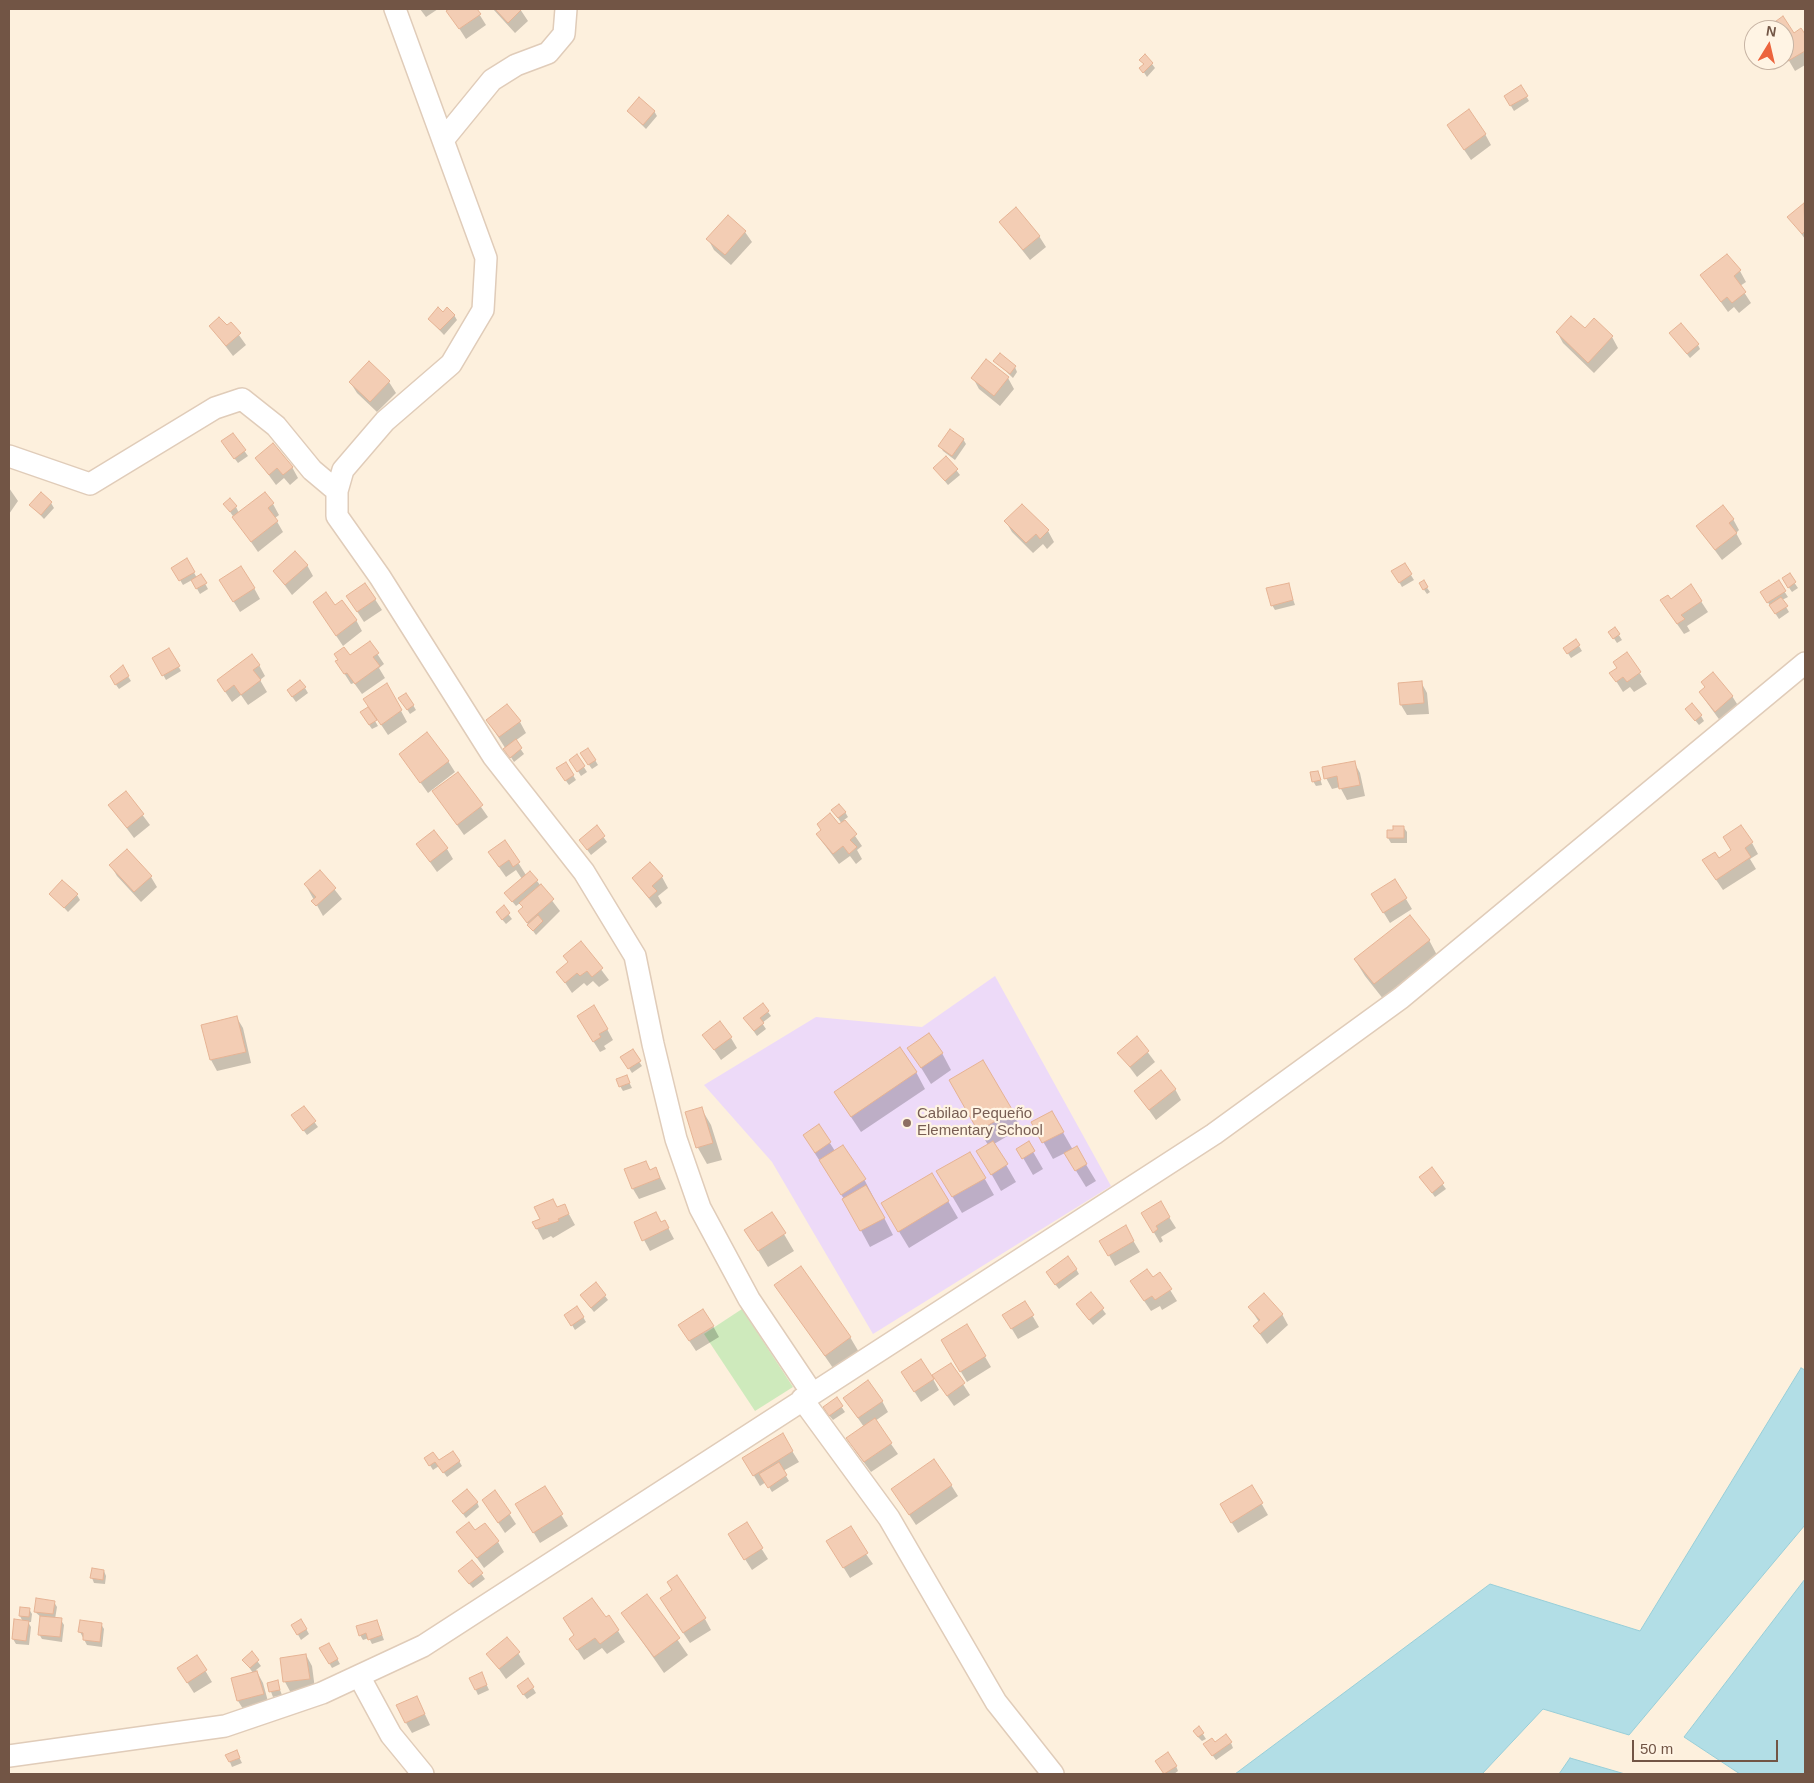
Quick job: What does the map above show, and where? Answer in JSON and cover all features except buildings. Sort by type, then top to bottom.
[{"type":"street","points":[[395,9],[486,258],[483,310],[451,364],[385,421],[343,470],[337,490],[337,516],[380,578],[493,756],[584,872],[635,956],[653,1044],[676,1139],[700,1208],[749,1298],[807,1396],[889,1518],[996,1702],[1053,1774]]},
{"type":"street","points":[[443,140],[492,80],[516,65],[548,53],[564,34],[566,9]]},
{"type":"street","points":[[9,456],[90,484],[215,408],[242,399],[276,426],[312,470],[337,490]]},
{"type":"street","points":[[9,1756],[225,1726],[322,1693],[422,1646],[1214,1134],[1394,1003],[1805,663]]},
{"type":"street","points":[[359,1676],[391,1735],[423,1774]]},
{"type":"shaded area","name":"Cabilao Pequeño Elementary School","points":[[995,976],[1111,1186],[873,1334],[772,1162],[704,1085],[816,1017],[922,1027]]},
{"type":"green space","points":[[742,1309],[793,1387],[755,1411],[704,1334]]},
{"type":"water","points":[[1801,1368],[1805,1370],[1805,1525],[1629,1735],[1543,1709],[1482,1774],[1235,1774],[1490,1584],[1640,1631]]},
{"type":"water","points":[[1805,1579],[1805,1774],[1740,1774],[1684,1737]]},
{"type":"water","points":[[1570,1758],[1625,1774],[1559,1774]]},
{"type":"place","name":"Cabilao Pequeño Elementary School","points":[[907,1123]]}]
